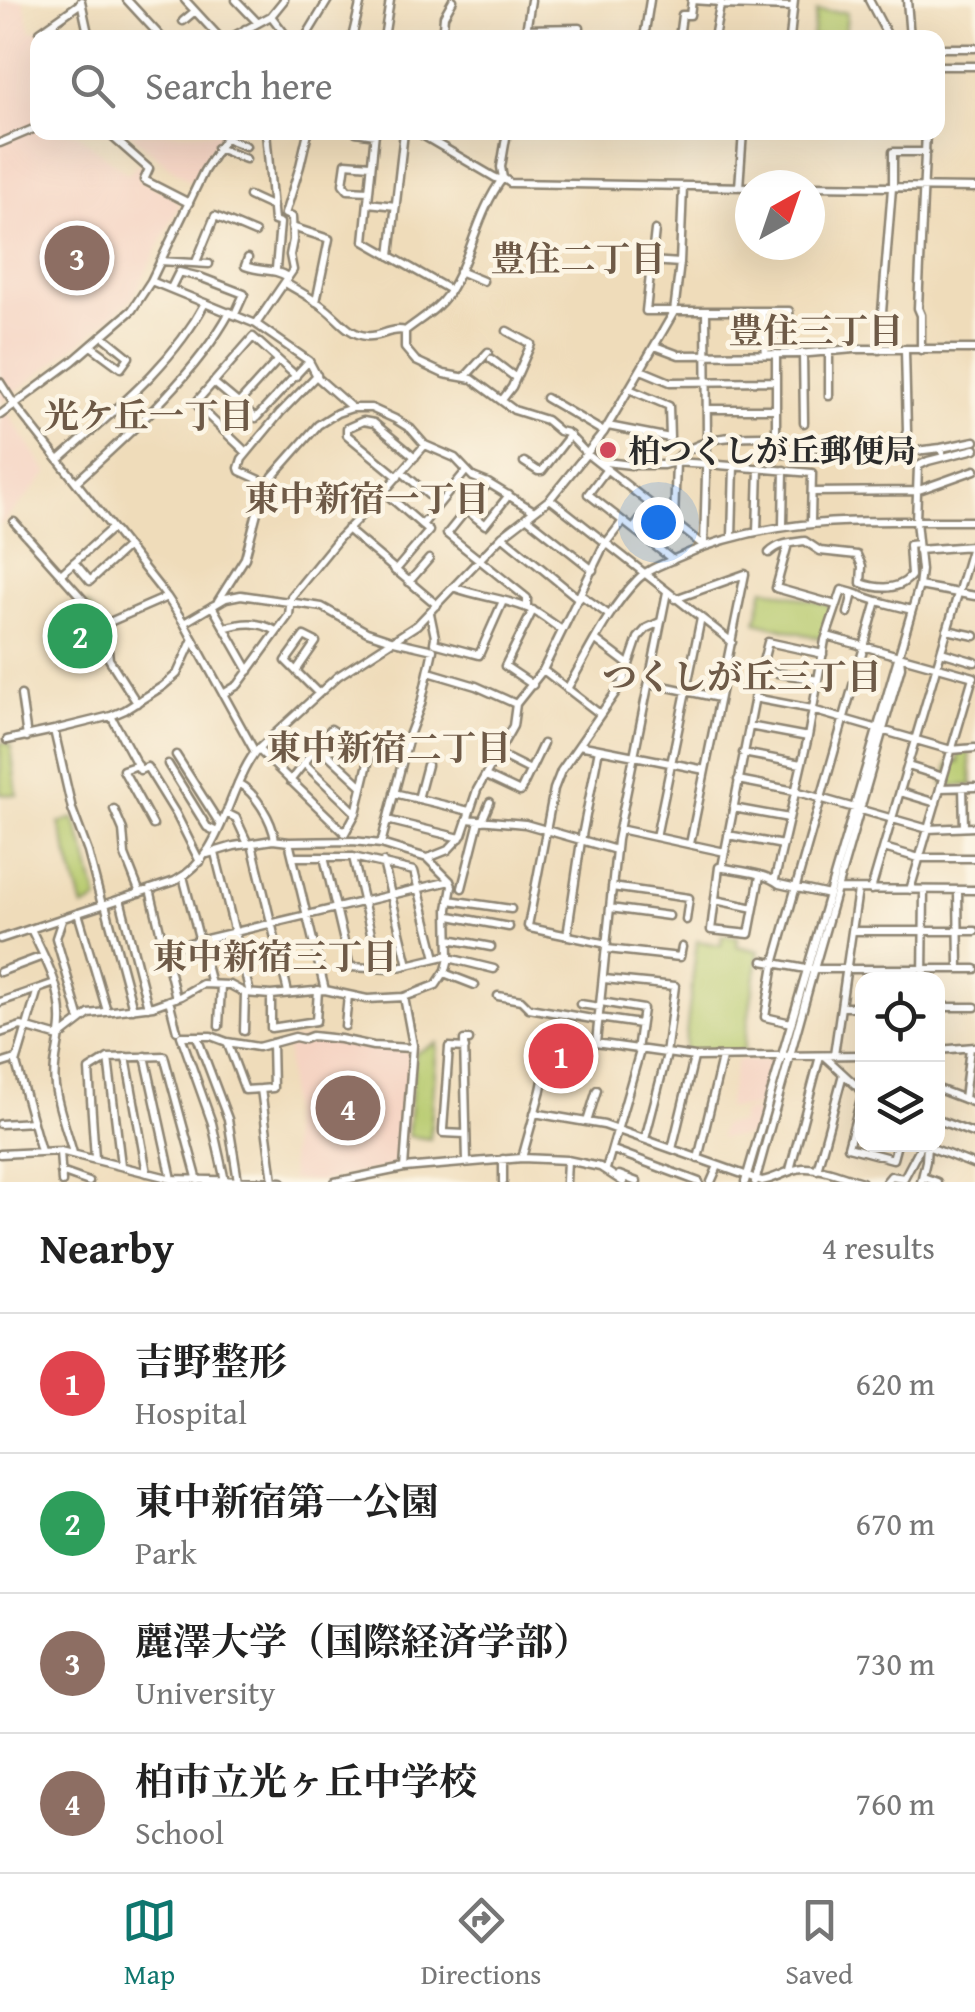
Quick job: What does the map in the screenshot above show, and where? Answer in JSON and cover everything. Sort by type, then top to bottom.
[{"type":"street","points":[[126,0],[154,30]]},
{"type":"street","points":[[185,0],[213,30]]},
{"type":"street","points":[[236,0],[258,22]]},
{"type":"street","points":[[245,30],[272,16],[283,0]]},
{"type":"street","points":[[310,30],[328,0]]},
{"type":"street","points":[[354,30],[362,0]]},
{"type":"street","points":[[385,30],[390,0]]},
{"type":"street","points":[[443,30],[452,0]]},
{"type":"street","points":[[526,30],[531,0]]},
{"type":"street","points":[[645,30],[650,0]]},
{"type":"street","points":[[679,30],[682,14],[690,15],[692,0],[794,3],[791,30]]},
{"type":"street","points":[[869,0],[885,30]]},
{"type":"street","points":[[906,0],[909,30]]},
{"type":"street","points":[[43,30],[80,1],[87,30]]},
{"type":"street","points":[[716,30],[721,2]]},
{"type":"street","points":[[183,21],[195,11]]},
{"type":"street","points":[[272,16],[282,30]]},
{"type":"street","points":[[558,30],[580,28]]},
{"type":"street","points":[[945,48],[975,48]]},
{"type":"street","points":[[945,66],[975,66]]},
{"type":"street","points":[[0,143],[30,130]]},
{"type":"street","points":[[116,140],[148,169],[144,180],[189,202]]},
{"type":"street","points":[[0,415],[132,310],[223,140]]},
{"type":"street","points":[[236,140],[246,146]]},
{"type":"street","points":[[267,140],[274,221],[280,223],[276,270]]},
{"type":"street","points":[[256,324],[293,270],[292,216],[284,214],[306,140]]},
{"type":"street","points":[[374,140],[364,242],[450,290]]},
{"type":"street","points":[[390,256],[403,140]]},
{"type":"street","points":[[436,140],[498,179],[514,184],[735,187]]},
{"type":"street","points":[[405,331],[440,304],[450,290],[503,178],[506,140]]},
{"type":"street","points":[[741,170],[743,140]]},
{"type":"street","points":[[922,350],[918,308],[926,140]]},
{"type":"street","points":[[217,148],[246,159]]},
{"type":"street","points":[[879,350],[893,152],[926,152]]},
{"type":"street","points":[[369,192],[348,190],[343,184],[346,162],[372,164]]},
{"type":"street","points":[[0,939],[183,876],[206,854],[257,751],[338,676],[417,625],[502,536],[550,500],[606,429],[674,312],[683,186]]},
{"type":"street","points":[[825,186],[975,188]]},
{"type":"street","points":[[249,196],[273,207]]},
{"type":"street","points":[[368,203],[396,206]]},
{"type":"street","points":[[196,262],[215,216],[255,233]]},
{"type":"street","points":[[292,226],[329,239],[316,302]]},
{"type":"street","points":[[655,230],[646,311],[789,311],[792,354]]},
{"type":"street","points":[[248,258],[245,266],[260,271],[276,270],[360,335],[405,331]]},
{"type":"street","points":[[160,261],[209,264]]},
{"type":"street","points":[[651,261],[680,263]]},
{"type":"street","points":[[459,271],[483,281]]},
{"type":"street","points":[[76,482],[134,430],[191,367],[244,294],[179,272],[171,288]]},
{"type":"street","points":[[150,281],[256,324],[309,362],[317,376],[352,408]]},
{"type":"street","points":[[59,460],[170,356],[205,303]]},
{"type":"street","points":[[762,310],[766,354]]},
{"type":"street","points":[[704,546],[708,441],[706,311]]},
{"type":"street","points":[[405,331],[405,348],[410,357],[444,374],[472,379],[514,410],[546,420],[570,435],[587,454],[704,546]]},
{"type":"street","points":[[502,400],[512,387],[530,344],[506,331]]},
{"type":"street","points":[[91,346],[121,368],[129,356],[103,336]]},
{"type":"street","points":[[247,453],[196,403],[253,338],[296,376]]},
{"type":"street","points":[[655,346],[679,355],[792,354],[854,348],[975,349]]},
{"type":"street","points":[[884,455],[904,440],[908,431],[905,350]]},
{"type":"street","points":[[829,351],[830,396]]},
{"type":"street","points":[[804,353],[804,424]]},
{"type":"street","points":[[673,462],[692,447],[721,436],[776,436],[776,354]]},
{"type":"street","points":[[464,378],[490,356],[516,378]]},
{"type":"street","points":[[238,404],[278,360]]},
{"type":"street","points":[[213,382],[256,418],[309,362]]},
{"type":"street","points":[[641,370],[670,382],[776,381]]},
{"type":"street","points":[[269,484],[238,468],[280,413],[317,376]]},
{"type":"street","points":[[0,382],[167,597],[257,751],[353,840]]},
{"type":"street","points":[[546,398],[606,429],[670,438],[669,406],[629,390]]},
{"type":"street","points":[[130,396],[130,417],[137,424]]},
{"type":"street","points":[[215,604],[246,558],[260,501],[272,476],[318,425],[352,408],[381,411],[411,429],[425,444],[455,458],[473,477],[534,511]]},
{"type":"street","points":[[707,409],[776,409]]},
{"type":"street","points":[[415,457],[374,423],[363,421],[346,428],[347,435],[439,504]]},
{"type":"street","points":[[524,462],[542,470],[570,435]]},
{"type":"street","points":[[756,1180],[810,969],[920,586],[917,470],[921,463],[942,452],[975,440]]},
{"type":"street","points":[[223,694],[238,685],[289,615],[291,597],[425,444]]},
{"type":"street","points":[[780,454],[862,457],[916,450],[975,449]]},
{"type":"street","points":[[916,450],[921,463]]},
{"type":"street","points":[[596,461],[673,462],[812,473],[812,522]]},
{"type":"street","points":[[673,462],[674,522]]},
{"type":"street","points":[[732,537],[734,466]]},
{"type":"street","points":[[757,532],[759,468]]},
{"type":"street","points":[[606,469],[588,494],[673,560]]},
{"type":"street","points":[[784,470],[784,526]]},
{"type":"street","points":[[812,492],[916,491],[975,470]]},
{"type":"street","points":[[422,525],[466,471]]},
{"type":"street","points":[[488,483],[447,534],[527,598],[530,609],[505,666],[533,685]]},
{"type":"street","points":[[384,492],[429,531],[395,570]]},
{"type":"street","points":[[466,510],[485,525],[510,495]]},
{"type":"street","points":[[550,500],[732,642]]},
{"type":"street","points":[[633,529],[652,505]]},
{"type":"street","points":[[526,517],[594,570]]},
{"type":"street","points":[[427,858],[448,850],[460,838],[486,776],[513,726],[516,704],[543,670],[606,543],[623,521]]},
{"type":"street","points":[[567,689],[609,615],[644,573],[704,546],[812,522],[975,521]]},
{"type":"street","points":[[14,522],[105,624],[109,659],[137,703]]},
{"type":"street","points":[[60,574],[112,528]]},
{"type":"street","points":[[347,530],[436,606]]},
{"type":"street","points":[[502,536],[609,615]]},
{"type":"street","points":[[770,553],[775,547],[805,541],[820,551],[857,555],[862,566],[861,582],[882,588],[906,582],[910,576],[909,546],[974,544],[871,890]]},
{"type":"street","points":[[788,544],[776,588],[837,605]]},
{"type":"street","points":[[74,562],[90,581],[128,547]]},
{"type":"street","points":[[409,582],[429,560]]},
{"type":"street","points":[[675,599],[745,574],[690,844]]},
{"type":"street","points":[[920,586],[975,596]]},
{"type":"street","points":[[454,588],[530,609],[562,630]]},
{"type":"street","points":[[775,879],[808,738],[826,636],[842,590],[912,610]]},
{"type":"street","points":[[596,1044],[619,829],[666,592]]},
{"type":"street","points":[[848,613],[853,593]]},
{"type":"street","points":[[184,623],[215,604],[241,595],[322,607],[367,632],[394,641],[479,655],[503,601]]},
{"type":"street","points":[[105,624],[167,597]]},
{"type":"street","points":[[791,1023],[764,1017],[774,964],[877,601]]},
{"type":"street","points":[[215,604],[248,670]]},
{"type":"street","points":[[380,844],[430,672],[435,637],[430,612]]},
{"type":"street","points":[[656,836],[700,618]]},
{"type":"street","points":[[662,622],[647,628],[638,638],[623,682],[561,770],[528,926],[607,946],[680,957],[682,947]]},
{"type":"street","points":[[224,628],[242,623],[276,632]]},
{"type":"street","points":[[948,630],[975,636]]},
{"type":"street","points":[[296,670],[316,642],[304,636],[286,661],[318,693]]},
{"type":"street","points":[[826,636],[974,677],[910,890]]},
{"type":"street","points":[[7,740],[111,716],[137,703],[177,674],[193,640]]},
{"type":"street","points":[[596,640],[628,665]]},
{"type":"street","points":[[722,868],[768,642],[823,654]]},
{"type":"street","points":[[941,652],[975,662]]},
{"type":"street","points":[[543,670],[600,714]]},
{"type":"street","points":[[761,670],[818,680]]},
{"type":"street","points":[[430,672],[516,704]]},
{"type":"street","points":[[648,683],[719,698]]},
{"type":"street","points":[[20,695],[27,737]]},
{"type":"street","points":[[754,698],[812,710],[951,750],[975,748]]},
{"type":"street","points":[[111,716],[140,770],[147,767],[176,814],[200,862]]},
{"type":"street","points":[[749,726],[808,738]]},
{"type":"street","points":[[290,781],[331,729],[370,755],[356,813],[345,832]]},
{"type":"street","points":[[54,730],[72,809],[133,1009]]},
{"type":"street","points":[[486,776],[520,792],[543,744]]},
{"type":"street","points":[[318,746],[362,786]]},
{"type":"street","points":[[579,746],[704,770]]},
{"type":"street","points":[[566,936],[599,749]]},
{"type":"street","points":[[743,753],[801,764]]},
{"type":"street","points":[[498,754],[530,770]]},
{"type":"street","points":[[176,755],[219,829]]},
{"type":"street","points":[[304,763],[356,813]]},
{"type":"street","points":[[168,764],[207,826],[219,829]]},
{"type":"street","points":[[138,765],[123,770],[153,824]]},
{"type":"street","points":[[418,799],[427,765]]},
{"type":"street","points":[[908,766],[943,777]]},
{"type":"street","points":[[738,780],[795,791],[928,830],[975,826]]},
{"type":"street","points":[[238,783],[250,791],[273,829],[275,840]]},
{"type":"street","points":[[963,787],[964,827]]},
{"type":"street","points":[[940,788],[975,787]]},
{"type":"street","points":[[900,792],[936,803]]},
{"type":"street","points":[[394,794],[481,821],[525,824],[616,850]]},
{"type":"street","points":[[462,888],[490,802]]},
{"type":"street","points":[[733,808],[788,818]]},
{"type":"street","points":[[114,810],[140,892]]},
{"type":"street","points":[[512,823],[515,811]]},
{"type":"street","points":[[226,813],[236,818],[250,844],[288,992]]},
{"type":"street","points":[[387,820],[460,838]]},
{"type":"street","points":[[619,829],[725,852]]},
{"type":"street","points":[[728,835],[783,845]]},
{"type":"street","points":[[206,854],[275,840],[353,840],[427,858],[451,883],[474,889]]},
{"type":"street","points":[[270,994],[271,1028],[316,1021],[322,990],[289,842]]},
{"type":"street","points":[[884,848],[919,858],[975,858]]},
{"type":"street","points":[[216,853],[248,993],[244,1031]]},
{"type":"street","points":[[293,857],[352,858],[414,870],[436,958]]},
{"type":"street","points":[[324,857],[350,967],[390,969],[449,956],[494,969]]},
{"type":"street","points":[[352,858],[380,969]]},
{"type":"street","points":[[383,862],[408,964]]},
{"type":"street","points":[[760,876],[749,934],[711,930],[719,867],[775,879],[779,884],[833,893],[975,890]]},
{"type":"street","points":[[183,876],[211,984]]},
{"type":"street","points":[[164,949],[451,883]]},
{"type":"street","points":[[0,1033],[21,1026],[60,1036],[89,1014],[148,1007],[202,984],[220,984],[248,993],[322,990],[367,999],[404,997],[436,985],[444,973],[449,956],[451,883]]},
{"type":"street","points":[[612,886],[689,898],[686,920]]},
{"type":"street","points":[[150,889],[177,1030]]},
{"type":"street","points":[[834,1055],[858,890]]},
{"type":"street","points":[[923,969],[924,890]]},
{"type":"street","points":[[958,890],[959,969]]},
{"type":"street","points":[[120,899],[148,1007]]},
{"type":"street","points":[[449,900],[511,909]]},
{"type":"street","points":[[715,900],[754,908]]},
{"type":"street","points":[[610,908],[669,916]]},
{"type":"street","points":[[78,913],[107,1011]]},
{"type":"street","points":[[450,916],[509,927]]},
{"type":"street","points":[[63,918],[56,938],[80,1020]]},
{"type":"street","points":[[30,929],[55,984],[61,1019],[55,1087],[73,1153]]},
{"type":"street","points":[[852,931],[975,931]]},
{"type":"street","points":[[449,939],[490,947]]},
{"type":"street","points":[[0,972],[44,956]]},
{"type":"street","points":[[763,962],[810,969],[975,969]]},
{"type":"street","points":[[746,1178],[810,969]]},
{"type":"street","points":[[444,973],[475,985]]},
{"type":"street","points":[[604,979],[675,986],[667,1054],[645,1139]]},
{"type":"street","points":[[0,1001],[55,984]]},
{"type":"street","points":[[219,1026],[220,984]]},
{"type":"street","points":[[38,989],[16,1064],[41,1151]]},
{"type":"street","points":[[345,1026],[348,995]]},
{"type":"street","points":[[498,996],[522,1000],[529,1008],[640,1024]]},
{"type":"street","points":[[404,997],[412,1048],[404,1168]]},
{"type":"street","points":[[580,1004],[642,1008],[639,1051],[609,1171]]},
{"type":"street","points":[[945,1006],[975,1006]]},
{"type":"street","points":[[841,1007],[855,1007]]},
{"type":"street","points":[[226,1181],[212,1124],[181,1036],[211,1036],[258,1047],[312,1036],[412,1048]]},
{"type":"street","points":[[196,1036],[228,1120],[238,1181]]},
{"type":"street","points":[[522,1158],[552,1038],[694,1057],[855,1056]]},
{"type":"street","points":[[227,1042],[245,1090],[273,1088],[272,1043]]},
{"type":"street","points":[[466,1134],[443,1133],[449,1048],[467,1044],[466,1162]]},
{"type":"street","points":[[945,1050],[972,1048],[964,1099]]},
{"type":"street","points":[[145,1056],[168,1180]]},
{"type":"street","points":[[96,1158],[89,1070],[108,1058],[164,1056],[198,1181]]},
{"type":"street","points":[[822,1056],[855,1086]]},
{"type":"street","points":[[785,1182],[822,1056]]},
{"type":"street","points":[[126,1057],[147,1172]]},
{"type":"street","points":[[672,1148],[694,1057]]},
{"type":"street","points":[[0,1064],[17,1058]]},
{"type":"street","points":[[108,1058],[121,1164]]},
{"type":"street","points":[[698,1159],[722,1058]]},
{"type":"street","points":[[812,1182],[843,1074]]},
{"type":"street","points":[[0,1154],[60,1151],[121,1164],[168,1180],[277,1182],[260,1088]]},
{"type":"street","points":[[586,1122],[597,1090]]},
{"type":"street","points":[[945,1092],[975,1103]]},
{"type":"street","points":[[534,1114],[619,1130],[746,1178],[773,1180],[802,1168],[862,1182]]},
{"type":"street","points":[[212,1124],[228,1120]]},
{"type":"street","points":[[855,1120],[848,1148],[855,1150]]},
{"type":"street","points":[[0,1124],[33,1122]]},
{"type":"street","points":[[945,1123],[975,1134]]},
{"type":"street","points":[[758,1134],[768,1136]]},
{"type":"street","points":[[612,1150],[700,1182]]},
{"type":"street","points":[[60,1151],[62,1182]]},
{"type":"street","points":[[863,1152],[892,1159],[894,1152]]},
{"type":"street","points":[[886,1182],[890,1176],[904,1178],[921,1152]]},
{"type":"street","points":[[924,1152],[922,1179],[937,1182]]},
{"type":"street","points":[[942,1152],[975,1165]]},
{"type":"street","points":[[502,1182],[503,1158]]},
{"type":"street","points":[[335,1182],[365,1179],[404,1168],[522,1158],[567,1160],[637,1182]]},
{"type":"street","points":[[566,1182],[567,1160]]},
{"type":"street","points":[[712,1182],[718,1166]]},
{"type":"street","points":[[609,1171],[623,1182]]},
{"type":"street","points":[[61,1172],[88,1182]]},
{"type":"shaded area","points":[[0,0],[23,0],[30,30],[30,140],[85,140],[128,174],[138,164],[143,168],[139,180],[180,204],[133,298],[1,403],[48,473],[0,526]]},
{"type":"shaded area","points":[[138,140],[217,140],[192,183]]},
{"type":"shaded area","points":[[312,1038],[410,1051],[403,1159],[396,1166],[320,1181],[291,1180],[287,1041]]},
{"type":"shaded area","points":[[774,1059],[763,1107],[726,1108],[737,1060]]},
{"type":"shaded area","points":[[742,1111],[762,1111],[755,1136],[719,1138],[722,1125],[740,1123]]},
{"type":"green space","points":[[816,11],[847,12],[846,30],[813,30]]},
{"type":"green space","points":[[764,588],[832,606],[823,639],[756,622]]},
{"type":"green space","points":[[87,604],[105,624],[109,659],[62,668],[51,633]]},
{"type":"green space","points":[[8,742],[17,795],[0,794],[0,743]]},
{"type":"green space","points":[[969,750],[972,785],[945,786],[950,761],[959,762],[958,752]]},
{"type":"green space","points":[[74,818],[98,900],[83,908],[59,823]]},
{"type":"green space","points":[[722,935],[738,937],[737,946],[759,951],[743,1054],[684,1052],[697,941],[721,945]]},
{"type":"green space","points":[[437,1043],[430,1139],[408,1136],[415,1053]]},
{"type":"place","name":"麗澤大学（国際経済学部）","points":[[77,258]]},
{"type":"place","name":"柏つくしが丘郵便局","points":[[608,450]]},
{"type":"place","name":"東中新宿第一公園","points":[[80,636]]},
{"type":"place","name":"吉野整形","points":[[561,1056]]},
{"type":"place","name":"柏市立光ヶ丘中学校","points":[[348,1108]]},
{"type":"district","name":"豊住二丁目","points":[[578,258]]},
{"type":"district","name":"豊住三丁目","points":[[816,330]]},
{"type":"district","name":"光ケ丘一丁目","points":[[149,415]]},
{"type":"district","name":"東中新宿一丁目","points":[[367,498]]},
{"type":"district","name":"つくしが丘三丁目","points":[[742,676]]},
{"type":"district","name":"東中新宿二丁目","points":[[389,747]]},
{"type":"district","name":"東中新宿三丁目","points":[[275,956]]}]
